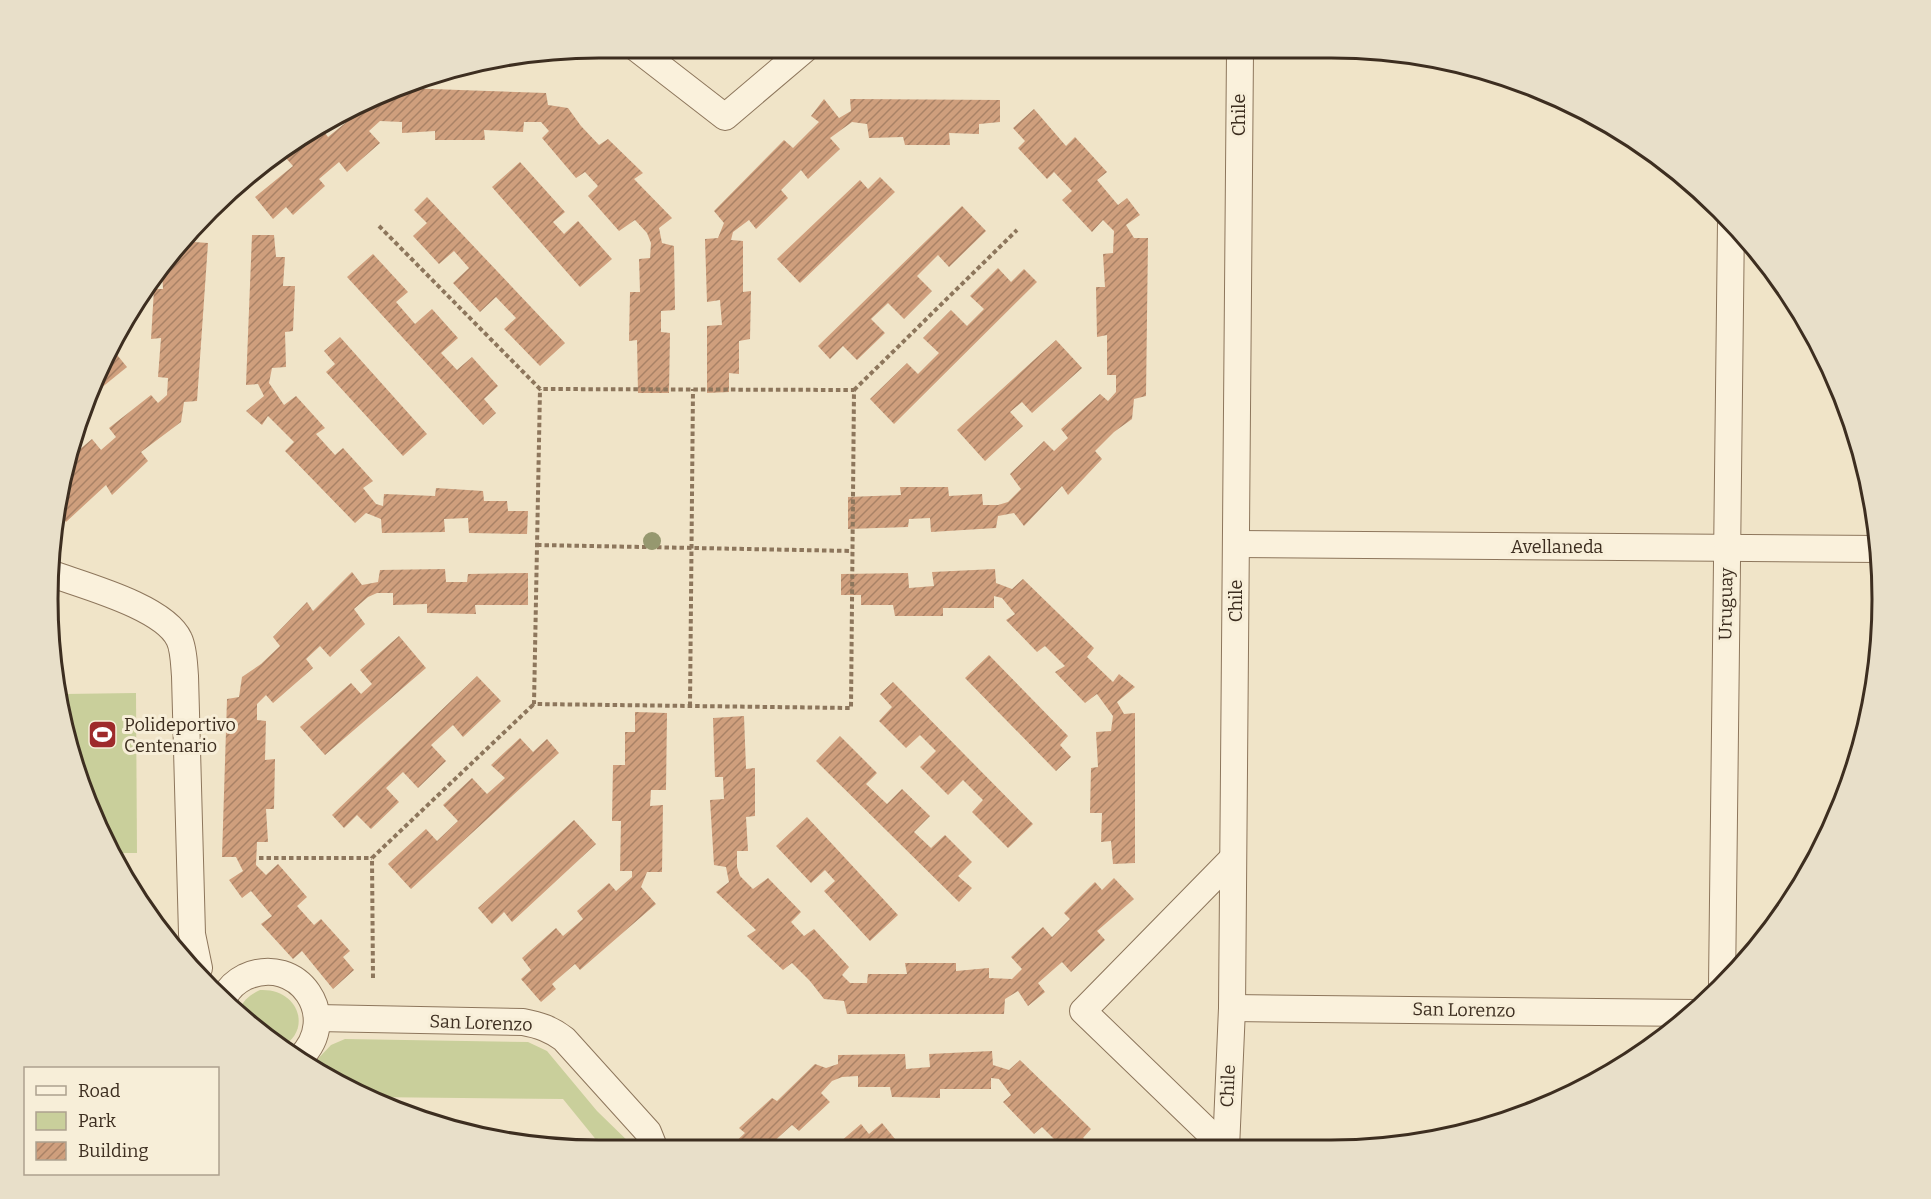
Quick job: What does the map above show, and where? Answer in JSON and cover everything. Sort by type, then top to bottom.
[{"type":"street","points":[[649,58],[725,117],[794,58]]},
{"type":"street","name":"Chile","points":[[1226,1140],[1232,1008],[1240,58]]},
{"type":"street","name":"Uruguay","points":[[1722,973],[1731,235]]},
{"type":"street","name":"Avellaneda","points":[[1236,544],[1870,549]]},
{"type":"street","points":[[59,577],[142,608],[164,620],[180,639],[185,676],[192,934],[198,961]]},
{"type":"street","points":[[1217,1140],[1083,1011],[1233,858]]},
{"type":"street","points":[[228,992],[239,980],[254,973],[270,971],[286,975],[300,983],[316,1008],[317,1018],[317,1028],[312,1044],[305,1053]]},
{"type":"street","name":"San Lorenzo","points":[[1232,1008],[1680,1013]]},
{"type":"street","name":"San Lorenzo","points":[[317,1018],[523,1022],[540,1025],[554,1031],[564,1039],[648,1132],[651,1140]]},
{"type":"path","points":[[379,226],[540,388],[854,390]]},
{"type":"path","points":[[259,858],[372,858],[534,704],[850,708],[854,390],[1017,230]]},
{"type":"path","points":[[534,704],[540,388]]},
{"type":"path","points":[[690,706],[693,389]]},
{"type":"path","points":[[537,545],[852,550]]},
{"type":"path","points":[[372,858],[373,978]]},
{"type":"green space","name":"Polideportivo Centenario","points":[[136,693],[137,853],[122,853],[114,839],[87,773],[67,694]]},
{"type":"green space","points":[[260,990],[273,991],[292,1003],[299,1021],[297,1031],[291,1040],[288,1042],[270,1029],[242,1005]]},
{"type":"green space","points":[[345,1039],[528,1042],[547,1051],[597,1111],[627,1140],[596,1140],[563,1099],[388,1097],[360,1085],[317,1060],[331,1045]]},
{"type":"building","points":[[422,89],[546,93],[548,105],[568,108],[599,145],[608,139],[643,173],[634,179],[672,218],[659,228],[662,243],[674,246],[675,310],[661,311],[661,332],[670,333],[669,393],[638,393],[637,340],[629,341],[630,292],[640,292],[639,259],[650,258],[651,243],[647,233],[635,220],[619,231],[588,196],[598,186],[585,172],[576,178],[542,138],[549,131],[541,122],[524,122],[523,132],[484,130],[485,140],[435,140],[435,131],[402,133],[402,122],[380,121],[369,131],[380,143],[347,172],[339,162],[319,179],[325,186],[293,215],[286,207],[273,219],[255,197],[293,166],[286,159],[325,133],[328,137],[349,120]]},
{"type":"building","points":[[824,99],[839,118],[851,111],[850,99],[1000,100],[1000,122],[979,124],[979,134],[949,133],[950,145],[905,145],[903,137],[869,138],[867,124],[852,122],[830,138],[840,149],[808,179],[801,170],[781,190],[788,198],[756,229],[749,220],[733,232],[731,240],[743,241],[743,292],[751,291],[750,339],[739,341],[739,374],[729,373],[729,392],[707,393],[707,326],[722,325],[720,300],[707,302],[705,239],[718,238],[724,223],[714,211],[784,140],[793,148],[819,122],[811,116]]},
{"type":"building","points":[[1034,109],[1066,146],[1075,137],[1107,172],[1097,180],[1118,205],[1127,198],[1140,215],[1126,225],[1134,238],[1148,238],[1146,396],[1134,399],[1132,419],[1114,432],[1095,451],[1102,459],[1068,495],[1062,486],[1024,526],[1014,513],[998,516],[996,528],[931,532],[930,518],[909,519],[908,527],[848,529],[848,497],[901,495],[900,487],[948,487],[949,496],[982,494],[983,505],[1008,502],[1021,489],[1010,474],[1044,441],[1054,451],[1068,438],[1061,429],[1100,394],[1108,401],[1116,392],[1116,375],[1107,375],[1107,335],[1097,337],[1096,287],[1105,287],[1103,254],[1113,253],[1114,231],[1103,220],[1092,232],[1062,200],[1072,191],[1054,172],[1047,179],[1018,148],[1025,141],[1013,128]]},
{"type":"building","points":[[520,162],[565,212],[553,222],[564,234],[578,221],[612,259],[580,287],[492,187]]},
{"type":"building","points":[[880,177],[895,192],[800,283],[777,259],[860,180],[868,189]]},
{"type":"building","points":[[427,197],[565,343],[540,366],[504,329],[516,318],[496,297],[480,312],[453,283],[469,268],[454,251],[439,264],[413,236],[427,223],[414,210]]},
{"type":"building","points":[[962,206],[986,231],[949,267],[938,255],[917,276],[932,291],[904,319],[888,303],[871,319],[885,333],[857,360],[843,346],[830,359],[818,346]]},
{"type":"building","points":[[252,235],[274,235],[276,257],[285,257],[283,286],[295,286],[293,331],[285,332],[286,367],[272,368],[269,383],[284,405],[296,396],[325,428],[316,434],[335,455],[343,448],[373,481],[363,488],[376,504],[383,506],[384,494],[435,496],[436,488],[483,491],[484,501],[507,501],[508,511],[528,511],[527,534],[469,533],[468,518],[444,519],[445,532],[382,533],[381,519],[366,513],[355,523],[285,451],[294,442],[268,416],[262,425],[246,411],[264,396],[258,384],[246,385]]},
{"type":"building","points":[[194,242],[208,243],[197,401],[184,402],[181,422],[141,452],[148,461],[112,495],[106,485],[66,522],[69,494],[80,449],[92,439],[101,450],[116,437],[109,428],[151,395],[158,403],[167,395],[168,378],[158,377],[161,338],[151,339],[154,294],[157,289],[163,289],[163,281]]},
{"type":"building","points":[[373,254],[408,292],[396,302],[415,324],[432,309],[458,338],[441,353],[457,370],[472,357],[498,386],[484,399],[496,413],[483,425],[347,277]]},
{"type":"building","points":[[998,268],[1011,282],[1024,269],[1037,282],[894,424],[870,399],[907,363],[918,374],[939,353],[923,338],[951,310],[967,326],[984,309],[970,296]]},
{"type":"building","points":[[340,337],[427,434],[403,456],[326,372],[335,364],[324,351]]},
{"type":"building","points":[[1056,340],[1082,368],[1032,413],[1022,402],[1010,412],[1023,426],[985,461],[957,430]]},
{"type":"building","points":[[117,355],[127,367],[102,387]]},
{"type":"building","points":[[445,569],[446,582],[467,582],[468,574],[528,573],[528,605],[475,605],[476,614],[427,613],[427,604],[393,605],[393,593],[377,593],[368,597],[354,609],[365,624],[330,657],[320,646],[306,659],[313,668],[273,703],[266,695],[257,704],[257,720],[266,721],[265,760],[275,759],[274,809],[266,809],[268,842],[257,842],[256,865],[266,875],[278,864],[307,897],[297,906],[314,925],[321,919],[350,951],[343,957],[354,970],[333,989],[302,951],[293,959],[261,924],[272,916],[251,891],[242,898],[229,880],[243,871],[236,857],[222,857],[227,699],[239,697],[242,677],[261,664],[280,646],[273,637],[307,602],[313,611],[352,572],[362,585],[378,582],[380,570]]},
{"type":"building","points":[[995,569],[996,583],[1012,589],[1023,579],[1094,648],[1087,657],[1113,682],[1119,674],[1135,687],[1117,702],[1124,714],[1135,713],[1135,863],[1113,864],[1111,841],[1101,842],[1102,813],[1090,813],[1091,768],[1098,767],[1096,732],[1111,731],[1113,716],[1097,694],[1085,703],[1055,672],[1065,666],[1045,646],[1037,652],[1006,620],[1015,614],[1002,598],[994,596],[994,608],[943,608],[943,616],[895,616],[893,605],[861,605],[861,595],[841,595],[841,574],[908,573],[909,588],[934,586],[932,572]]},
{"type":"building","points":[[399,636],[426,668],[325,755],[300,727],[351,683],[361,694],[372,684],[360,670]]},
{"type":"building","points":[[989,655],[1068,736],[1060,745],[1071,757],[1056,771],[965,678]]},
{"type":"building","points":[[477,676],[501,701],[463,737],[453,725],[431,745],[446,761],[418,788],[403,772],[386,788],[399,802],[371,829],[357,815],[344,828],[332,815]]},
{"type":"building","points":[[893,682],[1033,824],[1008,848],[972,812],[983,800],[963,780],[948,795],[920,767],[936,751],[920,735],[906,748],[879,721],[892,707],[880,694]]},
{"type":"building","points":[[635,712],[667,713],[666,790],[651,790],[650,806],[663,805],[662,872],[647,872],[641,887],[656,904],[580,970],[575,964],[552,984],[556,989],[541,1002],[521,979],[531,970],[522,958],[556,928],[563,936],[583,919],[577,911],[609,883],[616,891],[632,877],[632,871],[620,871],[621,821],[612,821],[613,765],[625,765],[625,732],[635,732]]},
{"type":"building","points":[[744,716],[746,769],[755,768],[755,816],[746,817],[748,851],[737,851],[737,867],[740,876],[753,889],[768,878],[801,912],[791,922],[804,936],[814,929],[849,967],[842,975],[850,983],[867,983],[868,974],[907,974],[905,963],[956,963],[956,971],[989,968],[989,978],[1012,979],[1022,969],[1011,957],[1043,927],[1052,937],[1070,919],[1064,913],[1095,882],[1102,890],[1114,878],[1134,899],[1097,931],[1105,940],[1071,972],[1062,962],[1038,983],[1045,992],[1028,1006],[1018,991],[1005,999],[1004,1014],[847,1014],[844,1001],[824,999],[792,963],[783,970],[747,936],[756,930],[716,892],[729,882],[726,867],[714,865],[710,800],[724,799],[723,777],[715,777],[713,718]]},
{"type":"building","points":[[840,736],[877,773],[866,784],[887,804],[902,789],[930,816],[914,832],[931,848],[945,835],[972,862],[958,876],[972,888],[959,902],[816,761]]},
{"type":"building","points":[[520,738],[533,752],[547,739],[559,753],[411,889],[388,864],[426,829],[437,841],[458,821],[443,805],[472,778],[487,794],[505,778],[491,765]]},
{"type":"building","points":[[807,817],[898,915],[870,941],[824,891],[835,881],[825,870],[811,883],[776,846]]},
{"type":"building","points":[[574,820],[596,844],[512,922],[504,912],[492,924],[478,908]]},
{"type":"building","points":[[992,1051],[993,1065],[1009,1070],[1020,1060],[1091,1129],[1083,1138],[1085,1140],[1055,1140],[1042,1127],[1034,1134],[1003,1102],[1011,1095],[999,1079],[991,1078],[991,1089],[940,1089],[940,1098],[892,1097],[890,1087],[858,1087],[858,1076],[842,1077],[832,1081],[821,1093],[830,1102],[799,1131],[792,1125],[775,1140],[738,1140],[745,1133],[739,1128],[772,1098],[777,1101],[815,1064],[826,1068],[838,1064],[838,1055],[905,1054],[906,1069],[930,1067],[929,1054]]},
{"type":"building","points":[[882,1123],[895,1139],[842,1140],[861,1124],[869,1134]]},
{"type":"place","name":"Polideportivo Centenario","points":[[103,735]]}]
